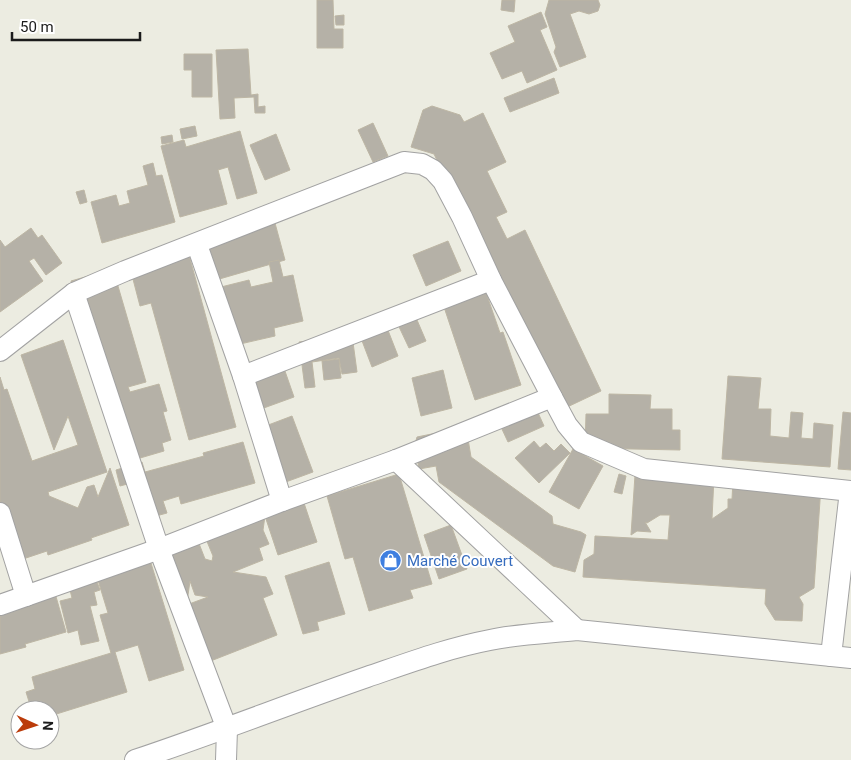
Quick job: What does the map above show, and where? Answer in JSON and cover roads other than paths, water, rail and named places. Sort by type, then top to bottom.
[{"type":"street","points":[[0,351],[74,293],[404,162],[422,164],[433,170],[443,181],[491,280],[552,397],[567,425],[581,442],[644,469],[851,491],[841,657],[577,630],[491,640],[442,651],[285,706],[227,729],[135,760]]},
{"type":"street","points":[[197,244],[243,376],[282,501]]},
{"type":"street","points":[[243,376],[491,280]]},
{"type":"street","points":[[74,293],[159,549],[227,729],[226,760]]},
{"type":"street","points":[[0,605],[159,549],[282,501],[396,460],[552,397]]},
{"type":"street","points":[[396,460],[577,630]]},
{"type":"street","points":[[0,514],[26,596]]},
{"type":"place","name":"Marché Couvert","points":[[391,561]]}]
